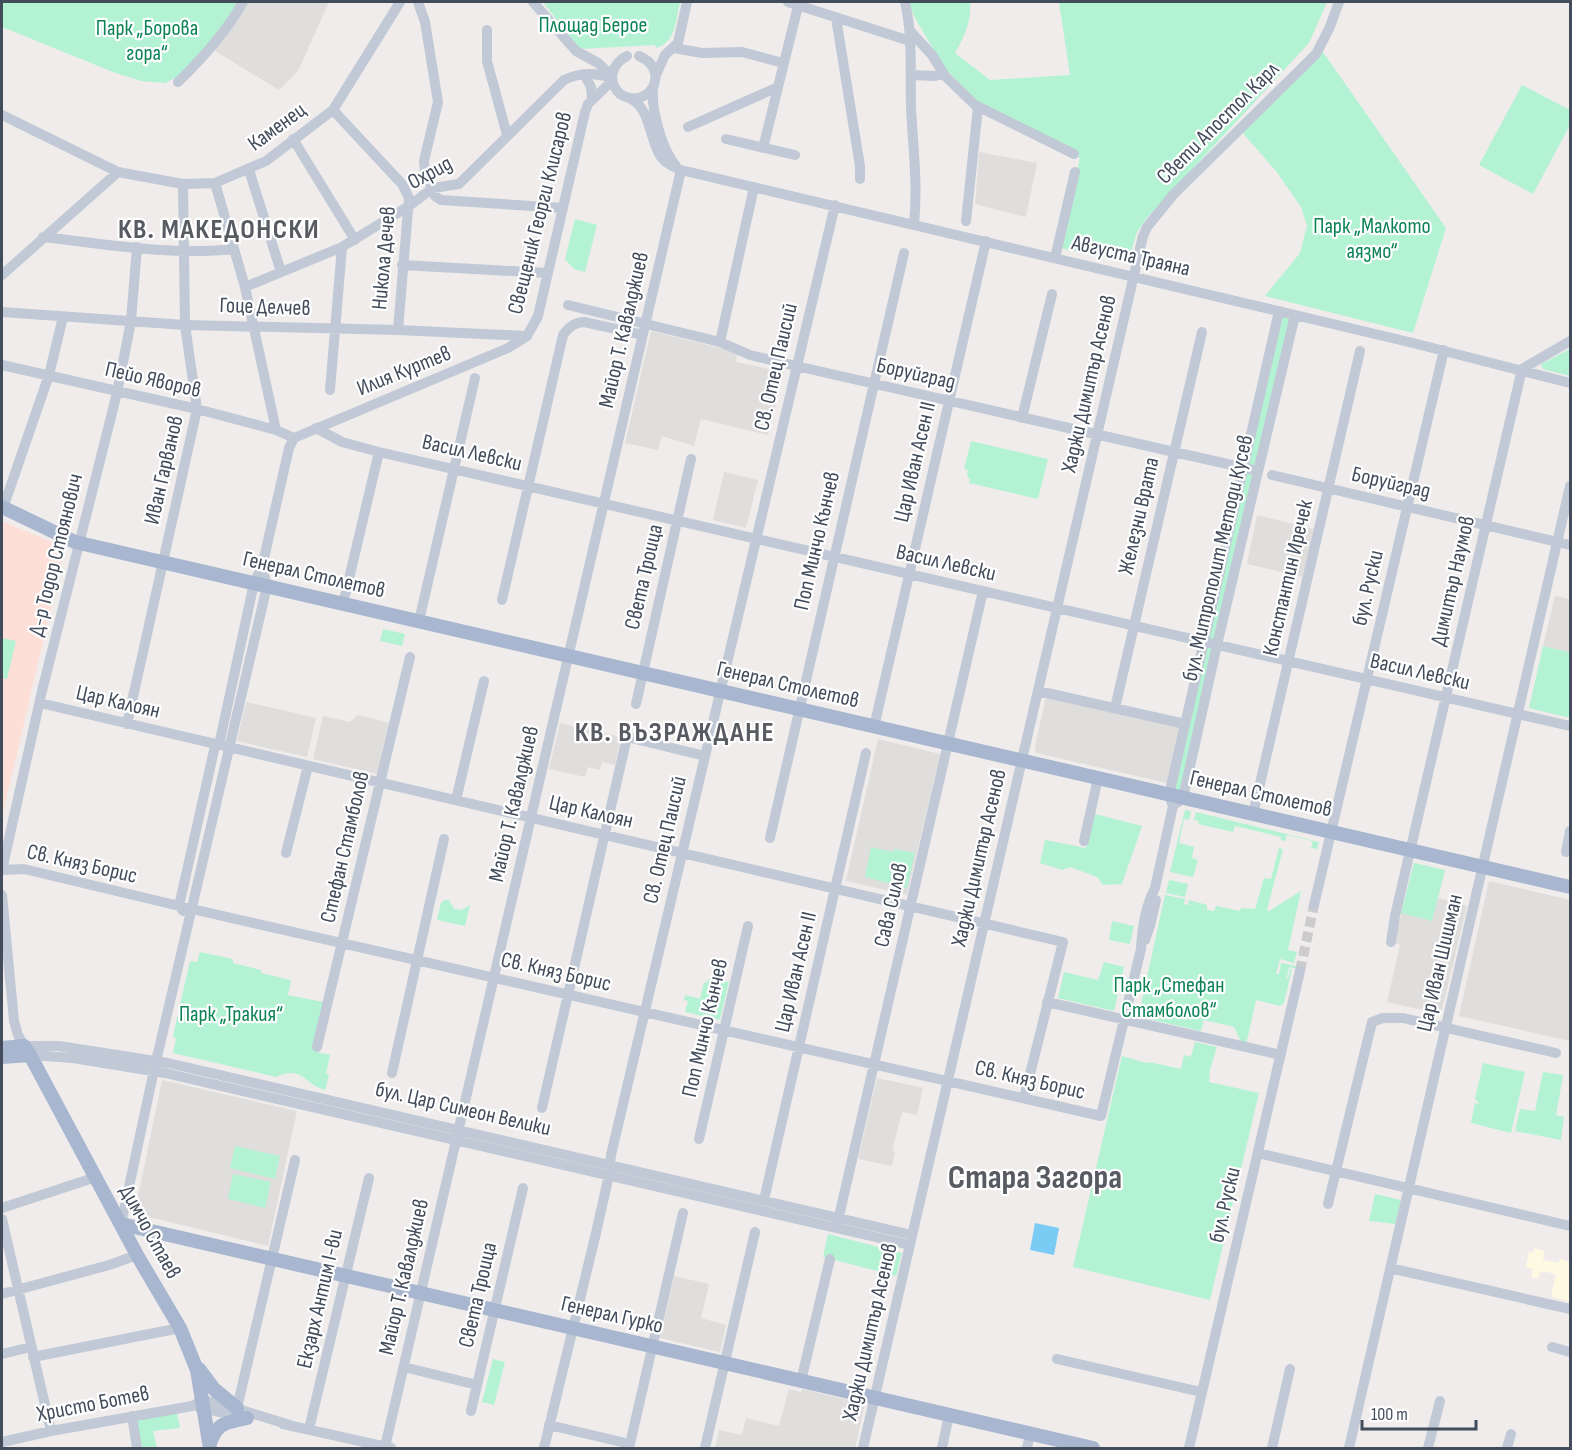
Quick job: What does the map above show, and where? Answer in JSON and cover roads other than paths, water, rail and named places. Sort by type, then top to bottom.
[{"type":"main road","name":"Генерал Столетов","points":[[2,507],[79,543],[1022,760],[1175,799],[1253,814],[1570,887]]},
{"type":"main road","name":"бул. Цар Симеон Велики","points":[[2,1047],[27,1050]]},
{"type":"main road","name":"бул. Цар Симеон Велики","points":[[2,1057],[27,1050]]},
{"type":"main road","name":"Димчо Стаев","points":[[27,1050],[137,1255],[180,1328],[194,1362],[199,1405],[210,1447]]},
{"type":"main road","name":"Генерал Гурко","points":[[121,1224],[1093,1449]]},
{"type":"main road","points":[[194,1362],[214,1389],[237,1408]]},
{"type":"main road","points":[[210,1447],[214,1432],[219,1426],[247,1418]]},
{"type":"street","points":[[178,82],[207,54],[243,2]]},
{"type":"street","name":"Каменец","points":[[2,114],[118,172],[183,184],[215,183],[266,161],[333,110],[400,2]]},
{"type":"street","points":[[418,2],[425,22],[438,102],[424,161],[425,172],[435,196],[441,200],[563,207]]},
{"type":"street","points":[[533,2],[571,47],[598,63],[612,79],[616,90],[627,98],[644,96],[655,81],[651,63],[639,56]]},
{"type":"street","points":[[681,170],[673,164],[669,155],[653,106],[655,81],[661,61],[680,38],[687,2]]},
{"type":"street","points":[[905,2],[910,36],[910,75],[917,179],[914,224]]},
{"type":"street","name":"Свети Апостол Карл","points":[[1134,276],[1140,243],[1147,227],[1173,195],[1311,59],[1325,37],[1339,2]]},
{"type":"street","points":[[763,148],[795,3],[836,18],[910,36],[932,55],[943,74],[978,107],[1074,154]]},
{"type":"street","points":[[836,18],[860,166],[860,179]]},
{"type":"street","points":[[488,30],[487,61],[507,135]]},
{"type":"street","points":[[585,57],[639,56],[671,50],[742,52],[783,63]]},
{"type":"street","points":[[612,79],[616,64],[627,56]]},
{"type":"street","points":[[585,57],[580,74],[591,87],[592,100]]},
{"type":"street","points":[[580,74],[593,74],[612,79]]},
{"type":"street","name":"Охрид","points":[[245,287],[342,247],[433,189],[459,184],[564,80],[580,74]]},
{"type":"street","points":[[910,75],[943,74]]},
{"type":"street","name":"Свещеник Георги Клисаров","points":[[527,336],[538,316],[585,111],[612,79]]},
{"type":"street","points":[[688,127],[778,87]]},
{"type":"street","name":"Августа Траяна","points":[[627,98],[641,108],[660,157],[681,170],[1444,350],[1570,383]]},
{"type":"street","name":"Свещеник Георги Клисаров","points":[[592,100],[627,98]]},
{"type":"street","points":[[966,221],[978,107]]},
{"type":"street","name":"Никола Дечев","points":[[333,110],[402,184],[409,198],[398,330]]},
{"type":"street","points":[[293,139],[355,240]]},
{"type":"street","points":[[726,139],[795,155]]},
{"type":"street","points":[[249,170],[281,272]]},
{"type":"street","name":"Майор Т. Кавалджиев","points":[[389,1448],[404,1367],[681,170]]},
{"type":"street","points":[[2,275],[42,237],[118,172]]},
{"type":"street","points":[[1055,258],[1075,172]]},
{"type":"street","points":[[215,183],[245,287],[276,430]]},
{"type":"street","name":"Иван Гарванов","points":[[127,724],[197,409],[185,325],[183,184]]},
{"type":"street","points":[[720,342],[754,186]]},
{"type":"street","name":"Св. Отец Паисий","points":[[544,1449],[835,205]]},
{"type":"street","points":[[42,237],[137,248],[213,251],[234,249]]},
{"type":"street","name":"Цар Иван Асен II","points":[[874,726],[986,241]]},
{"type":"street","points":[[330,390],[342,247]]},
{"type":"street","name":"Д-р Тодор Стоянович","points":[[2,870],[39,703],[117,393],[131,321],[137,248]]},
{"type":"street","name":"Поп Минчо Кънчев","points":[[770,838],[904,254]]},
{"type":"street","points":[[402,264],[548,273]]},
{"type":"street","name":"Хаджи Димитър Асенов","points":[[863,1449],[1134,276]]},
{"type":"street","points":[[1022,418],[1052,294]]},
{"type":"street","name":"Боруйград","points":[[568,305],[720,342],[750,355],[1258,471]]},
{"type":"street","name":"бул. Митрополит Методи Кусев","points":[[1175,799],[1185,724],[1279,311]]},
{"type":"street","name":"Гоце Делчев","points":[[2,312],[185,325],[398,330],[527,336]]},
{"type":"street","name":"бул. Митрополит Методи Кусев","points":[[1101,1116],[1175,799],[1217,645],[1295,315]]},
{"type":"street","points":[[2,507],[49,375],[63,317]]},
{"type":"street","points":[[502,600],[566,330],[579,322],[643,335]]},
{"type":"street","name":"Железни Врата","points":[[1115,708],[1202,332]]},
{"type":"street","name":"Илия Куртев","points":[[294,438],[484,359],[527,336]]},
{"type":"street","points":[[1522,369],[1570,341]]},
{"type":"street","name":"бул. Руски","points":[[1314,905],[1444,350]]},
{"type":"street","name":"Константин Иречек","points":[[1253,814],[1360,351]]},
{"type":"street","name":"Пейо Яворов","points":[[2,365],[117,393],[197,409],[276,430],[294,438]]},
{"type":"street","name":"Димитър Наумов","points":[[1391,942],[1410,850],[1522,369]]},
{"type":"street","points":[[419,621],[475,378]]},
{"type":"street","name":"Васил Левски","points":[[316,428],[342,442],[379,452],[1570,726]]},
{"type":"street","points":[[121,1224],[191,913],[262,567],[289,448],[294,438]]},
{"type":"street","points":[[343,604],[379,452]]},
{"type":"street","name":"Света Троица","points":[[636,704],[691,459]]},
{"type":"street","name":"Боруйград","points":[[1272,475],[1570,545]]},
{"type":"street","name":"Цар Иван Шишман","points":[[1349,1449],[1570,486]]},
{"type":"street","name":"Сава Силов","points":[[837,1223],[983,591]]},
{"type":"street","name":"Стефан Стамболов","points":[[317,1047],[410,657]]},
{"type":"street","points":[[456,800],[484,681]]},
{"type":"street","points":[[1038,691],[1185,724]]},
{"type":"street","name":"Цар Калоян","points":[[39,703],[225,749],[380,782],[1064,942],[1047,1002]]},
{"type":"street","points":[[542,1108],[627,737],[705,756]]},
{"type":"street","points":[[191,913],[179,906],[215,746],[225,749]]},
{"type":"street","name":"Цар Иван Асен II","points":[[764,1200],[866,753]]},
{"type":"street","points":[[286,853],[308,766]]},
{"type":"street","points":[[1084,841],[1098,778]]},
{"type":"street","points":[[1566,852],[1570,831]]},
{"type":"street","points":[[392,1073],[444,838]]},
{"type":"street","name":"Св. Княз Борис","points":[[2,870],[24,869],[179,906]]},
{"type":"street","points":[[2,896],[14,1021],[18,1035],[27,1050]]},
{"type":"street","name":"Св. Княз Борис","points":[[191,913],[342,943],[1101,1116]]},
{"type":"street","name":"Поп Минчо Кънчев","points":[[699,1139],[748,926]]},
{"type":"street","name":"бул. Руски","points":[[1189,1449],[1300,971]]},
{"type":"street","points":[[1024,1098],[1047,1002],[1281,1055]]},
{"type":"street","points":[[1328,1204],[1372,1022],[1383,1018],[1403,1017],[1556,1053]]},
{"type":"street","name":"бул. Цар Симеон Велики","points":[[27,1050],[59,1046],[155,1065],[911,1240]]},
{"type":"street","points":[[1258,1153],[1570,1226]]},
{"type":"street","points":[[237,1408],[295,1160]]},
{"type":"street","name":"бул. Цар Симеон Велики","points":[[609,1170],[764,1200],[837,1223]]},
{"type":"street","points":[[2,1208],[96,1177]]},
{"type":"street","name":"Екзарх Антим I-ви","points":[[309,1430],[369,1178]]},
{"type":"street","name":"Света Троица","points":[[471,1411],[523,1188]]},
{"type":"street","points":[[549,1425],[630,1444],[683,1213]]},
{"type":"street","points":[[2,1219],[16,1290],[51,1431]]},
{"type":"street","points":[[705,1449],[756,1232]]},
{"type":"street","points":[[2,1294],[137,1255]]},
{"type":"street","points":[[801,1381],[830,1259]]},
{"type":"street","points":[[1390,1268],[1570,1309]]},
{"type":"street","points":[[2,1354],[32,1352],[180,1328]]},
{"type":"street","points":[[1552,1347],[1570,1352]]},
{"type":"street","points":[[1057,1359],[1202,1392]]},
{"type":"street","points":[[404,1367],[477,1385]]},
{"type":"street","points":[[1272,1449],[1290,1369]]},
{"type":"street","points":[[1428,1449],[1440,1401]]},
{"type":"street","name":"Христо Ботев","points":[[199,1405],[247,1418],[290,1425]]},
{"type":"street","name":"Христо Ботев","points":[[2,1442],[199,1405],[237,1408],[309,1430],[389,1448]]},
{"type":"street","points":[[942,1449],[949,1415]]},
{"type":"street","points":[[132,1416],[137,1449]]},
{"type":"street","points":[[1027,1449],[1030,1434]]},
{"type":"street","points":[[1508,1449],[1511,1434]]},
{"type":"street","points":[[2,1442],[3,1449]]},
{"type":"water","points":[[1035,1223],[1059,1228],[1054,1255],[1030,1250]]},
{"type":"tunnel","points":[[1300,971],[1314,905]]},
{"type":"district","name":"КВ. МАКЕДОНСКИ","points":[[219,229]]},
{"type":"district","name":"КВ. ВЪЗРАЖДАНЕ","points":[[675,732]]},
{"type":"district","name":"Стара Загора","points":[[1035,1177]]},
{"type":"park label","name":"Площад Берое","points":[[593,25]]},
{"type":"park label","name":"Парк „Борова гора“","points":[[147,40]]},
{"type":"park label","name":"Парк „Малкото аязмо“","points":[[1372,238]]},
{"type":"park label","name":"Парк „Стефан Стамболов“","points":[[1169,998]]},
{"type":"park label","name":"Парк „Тракия“","points":[[231,1014]]}]
